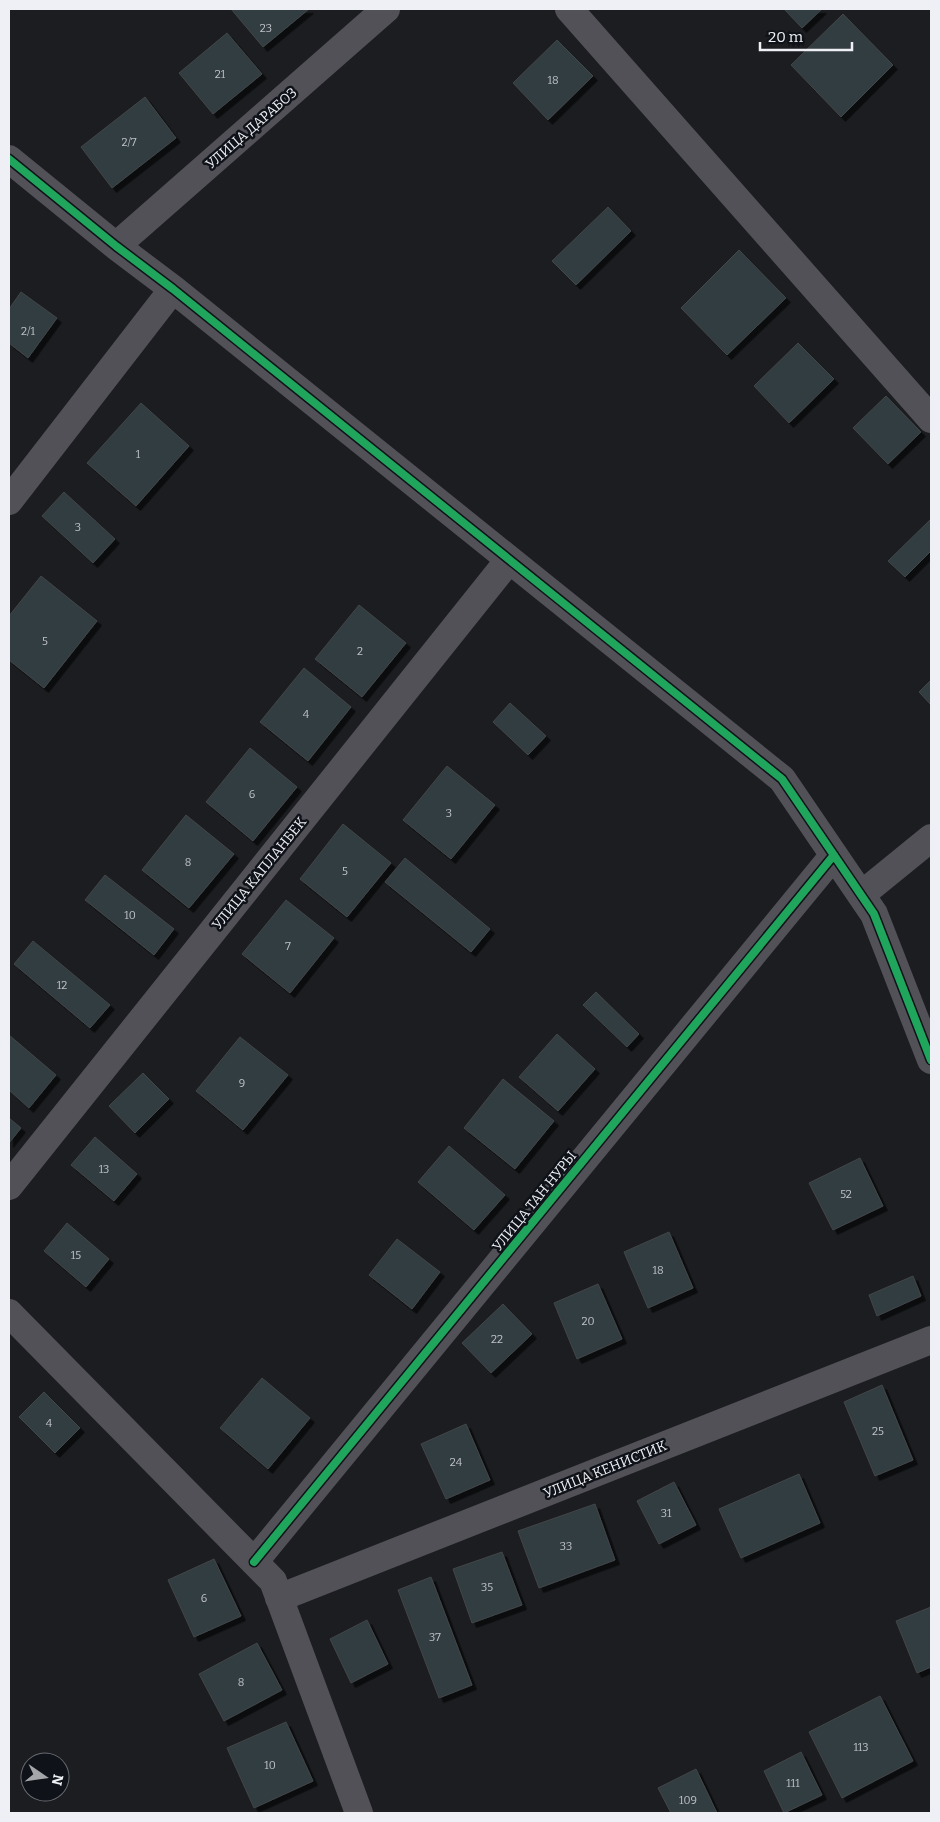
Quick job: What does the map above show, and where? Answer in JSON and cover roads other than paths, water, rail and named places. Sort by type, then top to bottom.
[{"type":"street","name":"УЛИЦА ДАРАБОЗ","points":[[116,246],[386,9]]},
{"type":"street","points":[[568,9],[931,419]]},
{"type":"street","points":[[9,159],[782,779],[874,914],[931,1060]]},
{"type":"street","points":[[9,501],[173,289]]},
{"type":"street","name":"УЛИЦА КАПЛАНБЕК","points":[[9,1186],[510,560]]},
{"type":"street","points":[[861,895],[931,838]]},
{"type":"street","name":"УЛИЦА ТАН НУРЫ","points":[[254,1562],[834,855]]},
{"type":"street","points":[[9,1313],[272,1581],[360,1813]]},
{"type":"street","name":"УЛИЦА КЕНИСТИК","points":[[279,1598],[931,1340]]}]
